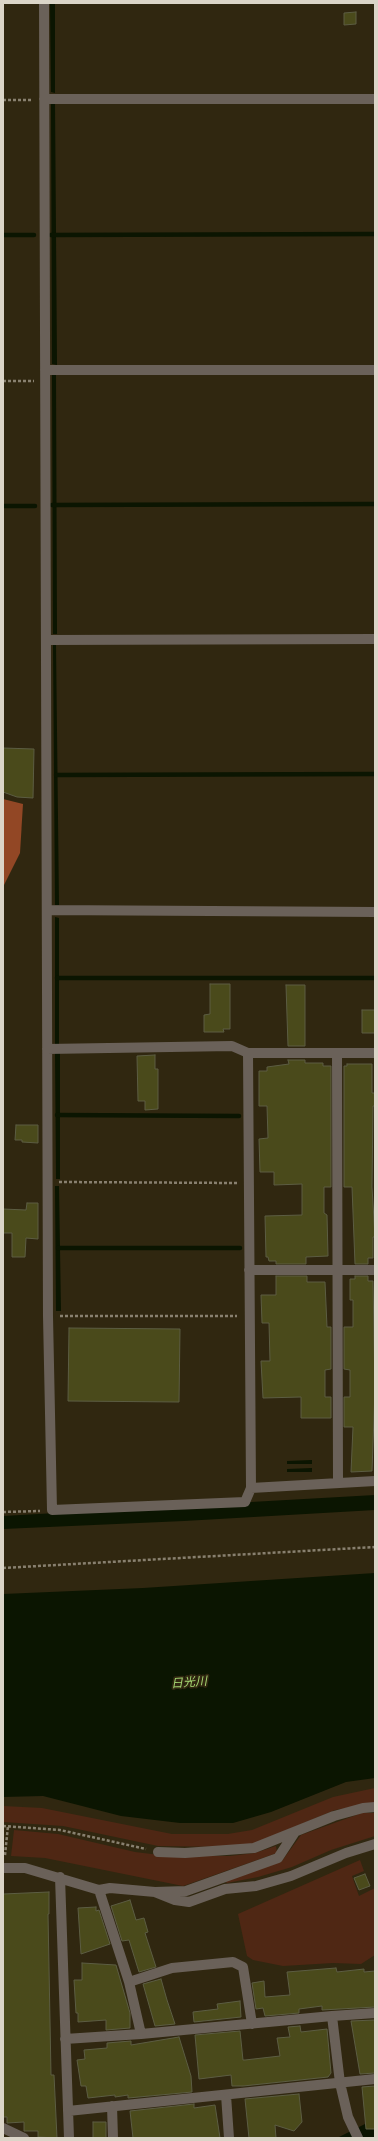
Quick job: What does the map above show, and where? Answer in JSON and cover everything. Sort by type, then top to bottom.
[{"type":"street","points":[[44,3],[48,1316],[52,1510],[245,1502],[251,1488],[248,1053]]},
{"type":"street","points":[[44,99],[375,99]]},
{"type":"street","points":[[45,370],[375,370]]},
{"type":"street","points":[[46,640],[375,639]]},
{"type":"street","points":[[47,910],[375,912]]},
{"type":"street","points":[[47,1049],[232,1046],[248,1053],[375,1053]]},
{"type":"street","points":[[337,1053],[338,1483]]},
{"type":"street","points":[[249,1270],[375,1270]]},
{"type":"street","points":[[251,1488],[375,1481]]},
{"type":"street","points":[[158,1852],[192,1852],[254,1848],[334,1816],[363,1808],[375,1807]]},
{"type":"street","points":[[4,1868],[25,1868],[60,1877],[99,1890],[110,1888],[155,1892],[186,1891],[278,1858],[296,1832]]},
{"type":"street","points":[[155,1892],[175,1900],[190,1902],[225,1890],[256,1886],[291,1876],[346,1853],[375,1844]]},
{"type":"street","points":[[60,1877],[69,2138]]},
{"type":"street","points":[[99,1890],[129,1982],[141,2034]]},
{"type":"street","points":[[129,1982],[172,1968],[233,1962],[243,1967],[252,2024]]},
{"type":"street","points":[[65,2039],[141,2034],[375,2013]]},
{"type":"street","points":[[332,2016],[340,2083],[348,2117],[358,2138]]},
{"type":"street","points":[[68,2111],[375,2080]]},
{"type":"street","points":[[226,2095],[229,2138]]},
{"type":"street","points":[[112,2106],[113,2138]]},
{"type":"street","points":[[3,2128],[24,2138]]},
{"type":"path","points":[[3,100],[44,99]]},
{"type":"path","points":[[3,381],[45,381]]},
{"type":"path","points":[[48,1182],[249,1184]]},
{"type":"path","points":[[48,1316],[250,1316]]},
{"type":"path","points":[[3,1512],[52,1510]]},
{"type":"path","points":[[3,1568],[375,1547]]},
{"type":"path","points":[[3,1826],[60,1830],[158,1852]]},
{"type":"path","points":[[4,1868],[8,1826]]},
{"type":"shaded area","points":[[3,799],[23,804],[20,853],[3,887]]},
{"type":"shaded area","points":[[375,1788],[375,1803],[335,1810],[253,1844],[226,1847],[158,1846],[63,1826],[3,1822],[3,1806],[42,1808],[172,1834],[228,1834],[252,1830],[333,1797]]},
{"type":"shaded area","points":[[362,1813],[375,1813],[375,1836],[331,1850],[292,1867],[258,1877],[227,1883],[225,1881],[282,1861],[301,1835]]},
{"type":"shaded area","points":[[14,1830],[58,1834],[135,1852],[168,1856],[230,1856],[255,1853],[276,1846],[277,1853],[183,1886],[45,1858],[11,1856]]},
{"type":"shaded area","points":[[360,1860],[364,1871],[352,1876],[359,1896],[375,1888],[375,1955],[361,1964],[333,1963],[283,1966],[253,1960],[247,1956],[238,1914]]},
{"type":"water","points":[[50,3],[55,3],[55,93],[51,92]]},
{"type":"water","points":[[55,103],[57,365],[52,364],[51,104]]},
{"type":"water","points":[[52,375],[56,375],[57,634],[53,634]]},
{"type":"water","points":[[56,644],[59,905],[55,905],[53,645]]},
{"type":"water","points":[[55,917],[59,918],[59,1044],[55,1044]]},
{"type":"water","points":[[55,1052],[60,1052],[60,1179],[56,1179]]},
{"type":"water","points":[[55,1186],[59,1186],[61,1311],[56,1311]]},
{"type":"water","points":[[312,1460],[312,1464],[287,1464],[287,1461]]},
{"type":"water","points":[[312,1468],[312,1472],[287,1472],[287,1469]]},
{"type":"water","points":[[375,1495],[375,1510],[184,1521],[3,1529],[3,1516]]},
{"type":"water","name":"日光川","points":[[375,1573],[375,1778],[346,1782],[271,1812],[233,1823],[180,1823],[121,1816],[43,1796],[3,1797],[3,1594],[143,1588]]},
{"type":"water","points":[[375,2120],[375,2138],[337,2138],[367,2123]]},
{"type":"building","points":[[356,12],[356,24],[344,25],[344,13]]},
{"type":"building","points":[[3,748],[34,749],[33,798],[17,797],[3,792]]},
{"type":"building","points":[[210,984],[230,984],[230,1029],[223,1029],[224,1032],[204,1032],[204,1015],[210,1014]]},
{"type":"building","points":[[286,985],[305,985],[305,1046],[288,1046]]},
{"type":"building","points":[[362,1010],[375,1010],[375,1033],[362,1033]]},
{"type":"building","points":[[155,1055],[155,1069],[158,1069],[158,1109],[145,1110],[145,1101],[138,1101],[137,1056]]},
{"type":"building","points":[[288,1060],[305,1060],[305,1063],[323,1063],[323,1066],[331,1066],[331,1187],[324,1187],[324,1213],[327,1215],[328,1256],[306,1257],[306,1264],[276,1264],[276,1261],[269,1261],[268,1257],[266,1257],[265,1216],[302,1215],[302,1184],[274,1185],[274,1172],[260,1172],[259,1139],[268,1138],[267,1106],[259,1106],[259,1071],[267,1071],[267,1067],[289,1064]]},
{"type":"building","points":[[347,1064],[372,1064],[372,1093],[375,1093],[375,1106],[373,1106],[372,1187],[375,1237],[373,1237],[373,1258],[368,1258],[368,1264],[355,1264],[352,1187],[344,1187],[344,1066],[347,1066]]},
{"type":"building","points":[[16,1125],[38,1125],[38,1143],[15,1140]]},
{"type":"building","points":[[27,1203],[38,1203],[38,1239],[26,1238],[25,1257],[12,1257],[12,1233],[3,1233],[3,1209],[26,1210]]},
{"type":"building","points":[[276,1276],[307,1276],[307,1282],[325,1282],[327,1327],[331,1327],[331,1369],[325,1370],[325,1397],[331,1397],[331,1418],[301,1418],[301,1397],[263,1398],[261,1361],[270,1361],[269,1323],[262,1323],[261,1295],[276,1295]]},
{"type":"building","points":[[355,1276],[368,1276],[368,1281],[373,1281],[375,1390],[372,1471],[351,1472],[353,1427],[344,1427],[344,1397],[350,1397],[350,1370],[344,1369],[344,1327],[353,1327],[353,1300],[350,1300],[350,1279],[355,1279]]},
{"type":"building","points":[[69,1328],[180,1329],[179,1402],[68,1401]]},
{"type":"building","points":[[365,1874],[370,1886],[359,1890],[354,1878]]},
{"type":"building","points":[[49,1892],[48,1914],[51,2075],[54,2075],[57,2138],[38,2137],[38,2131],[24,2131],[24,2122],[7,2123],[7,2117],[3,2117],[3,1894]]},
{"type":"building","points":[[130,1900],[136,1920],[144,1918],[148,1932],[145,1933],[156,1967],[139,1972],[129,1940],[122,1941],[111,1906]]},
{"type":"building","points":[[96,1907],[96,1911],[99,1910],[110,1944],[81,1954],[78,1908]]},
{"type":"building","points":[[82,1963],[116,1965],[130,2013],[130,2028],[106,2030],[106,2020],[78,2022],[74,1980],[82,1980]]},
{"type":"building","points":[[336,1968],[337,1972],[364,1969],[364,1972],[375,1971],[375,2007],[322,2010],[322,2006],[299,2009],[299,2013],[265,2016],[263,2008],[256,2009],[252,1983],[264,1981],[265,1997],[290,1995],[287,1972]]},
{"type":"building","points":[[161,1979],[175,2024],[155,2026],[143,1984]]},
{"type":"building","points":[[240,2001],[241,2017],[194,2022],[193,2012],[218,2009],[217,2004]]},
{"type":"building","points":[[375,2020],[375,2073],[360,2074],[351,2021]]},
{"type":"building","points":[[300,2026],[301,2032],[327,2029],[331,2073],[328,2077],[243,2086],[232,2086],[231,2075],[199,2079],[195,2035],[240,2031],[243,2060],[245,2060],[280,2056],[277,2038],[290,2037],[288,2027]]},
{"type":"building","points":[[179,2037],[191,2076],[192,2092],[128,2098],[128,2095],[115,2097],[115,2095],[88,2098],[86,2086],[81,2086],[77,2060],[85,2059],[84,2050],[107,2048],[107,2043],[131,2041],[131,2045]]},
{"type":"building","points":[[375,2086],[375,2129],[366,2129],[362,2087]]},
{"type":"building","points":[[299,2094],[302,2122],[294,2131],[275,2125],[276,2138],[249,2138],[245,2099]]},
{"type":"building","points":[[194,2104],[194,2108],[215,2105],[220,2138],[133,2138],[130,2111]]},
{"type":"building","points":[[93,2122],[106,2122],[106,2138],[93,2138]]},
{"type":"waterway","points":[[51,235],[375,234]]},
{"type":"waterway","points":[[3,235],[34,235]]},
{"type":"waterway","points":[[52,505],[375,504]]},
{"type":"waterway","points":[[3,506],[35,506]]},
{"type":"waterway","points":[[56,775],[375,774]]},
{"type":"waterway","points":[[57,978],[375,978]]},
{"type":"waterway","points":[[57,1115],[239,1116]]},
{"type":"waterway","points":[[58,1248],[240,1248]]}]
